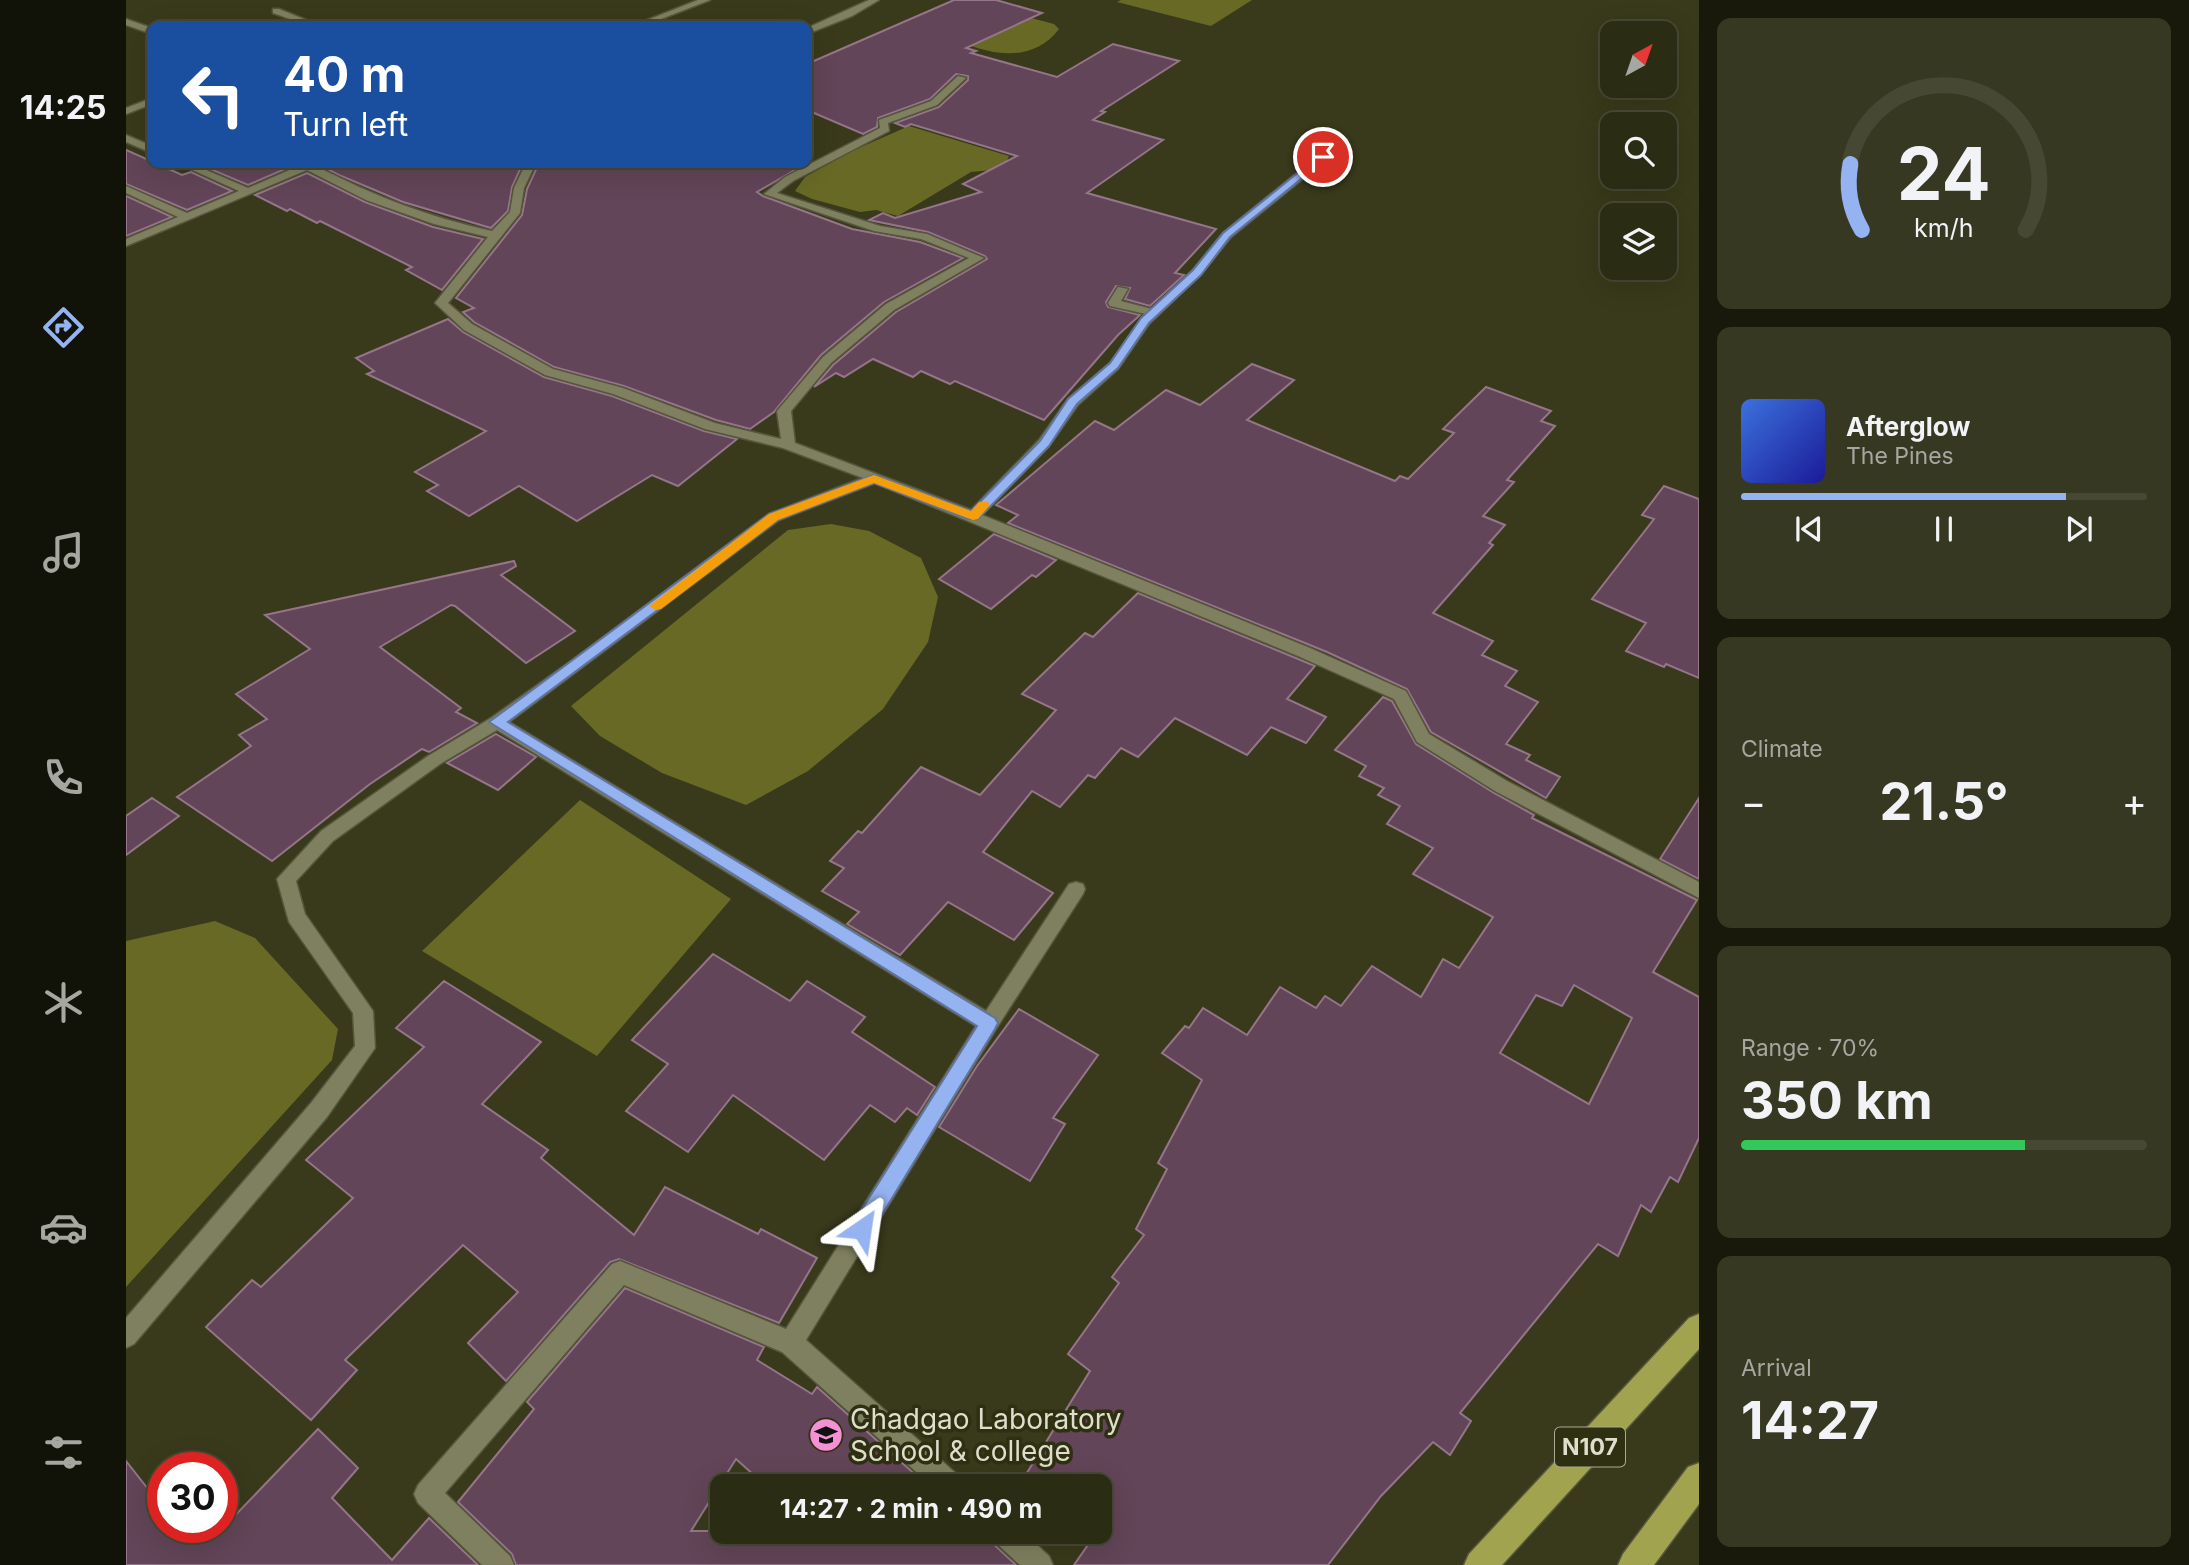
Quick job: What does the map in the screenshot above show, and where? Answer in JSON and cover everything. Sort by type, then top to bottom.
[{"type":"highway","name":"N107","points":[[1480,1565],[1699,1328]]},
{"type":"highway","points":[[1634,1565],[1699,1478]]},
{"type":"street","points":[[649,21],[706,0]]},
{"type":"street","points":[[812,29],[875,0]]},
{"type":"street","points":[[276,11],[303,21]]},
{"type":"street","points":[[126,22],[147,29]]},
{"type":"street","points":[[812,167],[887,129],[882,122],[934,103],[961,78]]},
{"type":"street","points":[[126,111],[147,103]]},
{"type":"street","points":[[126,138],[147,148]]},
{"type":"street","points":[[973,516],[1044,443],[1073,402],[1114,366],[1145,321],[1197,272],[1227,235],[1343,141]]},
{"type":"street","points":[[194,168],[247,191]]},
{"type":"street","points":[[126,243],[302,168]]},
{"type":"street","points":[[318,168],[370,198],[438,222],[495,235]]},
{"type":"street","points":[[529,168],[519,188],[514,213],[441,303],[468,327],[549,372],[618,391],[710,426],[788,445],[973,516],[1304,652],[1400,695],[1423,738],[1502,786],[1699,891]]},
{"type":"street","points":[[788,445],[784,411],[827,360],[890,307],[978,258],[923,236],[878,229],[769,194],[789,179],[811,168]]},
{"type":"street","points":[[126,189],[187,217]]},
{"type":"street","points":[[1122,289],[1114,303],[1155,313]]},
{"type":"street","points":[[126,1336],[319,1110],[365,1048],[363,1011],[296,917],[286,879],[327,836],[434,760],[496,722],[576,666],[774,517],[874,479]]},
{"type":"street","points":[[496,722],[989,1023]]},
{"type":"street","points":[[791,1343],[989,1023],[1076,889]]},
{"type":"street","points":[[501,1565],[427,1494],[620,1272],[791,1343],[938,1474]]},
{"type":"street","points":[[1017,1544],[1040,1565]]},
{"type":"shaded area","points":[[1252,0],[1211,26],[1117,2]]},
{"type":"shaded area","points":[[1005,11],[1054,24],[1059,29],[1038,47],[1013,53],[987,51],[961,42]]},
{"type":"shaded area","points":[[909,126],[1009,156],[1003,169],[971,172],[898,216],[876,210],[860,212],[812,199],[795,191],[805,177],[852,151]]},
{"type":"shaded area","points":[[831,524],[869,531],[921,558],[938,597],[928,642],[883,709],[808,771],[746,805],[662,773],[600,736],[571,706],[788,530]]},
{"type":"shaded area","points":[[580,800],[731,899],[597,1056],[422,951]]},
{"type":"shaded area","points":[[215,921],[255,938],[338,1029],[332,1060],[126,1287],[126,941]]},
{"type":"building","points":[[954,0],[996,0],[1042,13],[966,48],[976,51],[971,53],[1057,77],[1113,44],[1179,61],[1101,111],[1105,112],[1093,120],[1163,140],[1087,193],[1216,229],[1175,273],[1184,275],[1150,306],[1125,299],[1130,288],[1116,286],[1106,302],[1108,307],[1140,315],[1118,335],[1044,420],[955,381],[950,384],[921,371],[913,377],[873,359],[844,377],[836,373],[814,387],[833,365],[896,312],[987,259],[928,232],[869,220],[883,213],[895,218],[981,192],[963,184],[1017,156],[911,124],[905,127],[895,123],[939,107],[968,80],[968,76],[956,74],[930,99],[878,118],[877,127],[863,134],[812,112],[812,62]]},
{"type":"building","points":[[126,150],[147,159],[147,168],[166,168],[182,175],[191,172],[232,191],[187,210],[126,184]]},
{"type":"building","points":[[208,168],[287,168],[248,185]]},
{"type":"building","points":[[325,168],[521,168],[512,187],[508,211],[491,228],[403,202]]},
{"type":"building","points":[[537,168],[798,168],[757,192],[852,229],[920,242],[963,258],[884,302],[821,355],[774,412],[750,429],[716,420],[624,386],[554,367],[474,322],[463,312],[474,308],[456,298],[522,215],[527,189]]},
{"type":"building","points":[[307,173],[365,202],[433,227],[483,239],[442,290],[406,270],[412,267],[320,221],[317,223],[290,209],[287,211],[255,195]]},
{"type":"building","points":[[126,196],[172,217],[126,236]]},
{"type":"building","points":[[448,319],[463,332],[544,377],[612,396],[704,431],[737,439],[678,486],[652,475],[577,521],[519,486],[469,516],[427,491],[438,485],[415,472],[486,431],[367,374],[374,371],[356,358]]},
{"type":"building","points":[[1252,364],[1294,380],[1247,420],[1395,481],[1400,476],[1408,479],[1454,433],[1443,429],[1486,387],[1551,411],[1541,421],[1555,426],[1507,480],[1514,482],[1483,516],[1505,525],[1489,543],[1493,545],[1433,613],[1493,641],[1482,655],[1517,671],[1505,686],[1538,702],[1506,744],[1530,755],[1526,760],[1560,777],[1546,798],[1431,732],[1407,689],[1327,652],[1008,523],[1018,515],[996,505],[1095,421],[1114,430],[1166,390],[1200,405]]},
{"type":"building","points":[[1664,486],[1699,499],[1699,678],[1626,651],[1646,623],[1592,599],[1654,519],[1642,515]]},
{"type":"building","points":[[994,534],[1056,560],[1036,577],[1032,575],[991,609],[939,579]]},
{"type":"building","points":[[514,561],[516,566],[501,575],[575,631],[526,663],[451,605],[380,647],[461,708],[456,712],[477,723],[429,752],[422,749],[370,784],[272,861],[177,797],[251,746],[239,735],[267,719],[236,694],[310,649],[265,615]]},
{"type":"building","points":[[1138,593],[1315,666],[1287,699],[1326,717],[1306,743],[1271,727],[1247,755],[1175,718],[1138,757],[1121,748],[1095,778],[1088,775],[1060,807],[1032,791],[983,852],[1053,893],[1014,940],[948,902],[900,955],[847,924],[859,912],[822,891],[844,868],[830,861],[858,831],[862,833],[921,767],[980,795],[1056,710],[1022,694],[1085,633],[1093,637]]},
{"type":"building","points":[[1383,697],[1392,701],[1416,744],[1534,815],[1532,818],[1697,900],[1653,972],[1699,997],[1699,1138],[1678,1182],[1670,1177],[1651,1212],[1641,1205],[1618,1256],[1598,1244],[1460,1413],[1471,1421],[1450,1455],[1433,1442],[1381,1496],[1328,1565],[1074,1565],[1089,1544],[1112,1544],[1112,1474],[1026,1474],[1090,1371],[1068,1354],[1119,1283],[1112,1277],[1144,1235],[1136,1229],[1167,1169],[1158,1163],[1202,1080],[1162,1053],[1185,1026],[1189,1028],[1203,1008],[1247,1035],[1280,987],[1316,1008],[1325,996],[1341,1006],[1372,966],[1421,997],[1443,959],[1459,968],[1493,917],[1413,874],[1433,848],[1387,824],[1400,806],[1378,795],[1384,788],[1359,776],[1366,766],[1335,750]],"holes":[[[1574,985],[1632,1018],[1589,1104],[1500,1053],[1536,995],[1562,1006]]]},
{"type":"building","points":[[496,734],[536,757],[498,790],[447,763]]},
{"type":"building","points":[[152,798],[179,816],[126,855],[126,816]]},
{"type":"building","points":[[1699,798],[1699,879],[1660,859]]},
{"type":"building","points":[[713,954],[790,1001],[807,981],[865,1017],[852,1032],[935,1087],[917,1115],[907,1108],[895,1122],[870,1105],[824,1160],[733,1095],[688,1152],[626,1111],[668,1064],[632,1040]]},
{"type":"building","points":[[444,981],[541,1042],[482,1104],[548,1150],[541,1158],[634,1235],[665,1187],[758,1234],[761,1229],[817,1258],[779,1323],[619,1259],[610,1262],[506,1381],[468,1343],[518,1292],[463,1245],[345,1360],[357,1370],[311,1420],[206,1327],[252,1280],[261,1287],[353,1198],[306,1160],[424,1047],[396,1028]]},
{"type":"building","points":[[1019,1009],[1098,1055],[1053,1118],[1065,1124],[1030,1181],[939,1127],[977,1066]]},
{"type":"building","points":[[625,1288],[764,1347],[757,1360],[812,1394],[817,1387],[915,1474],[753,1474],[736,1459],[727,1474],[710,1474],[710,1501],[691,1531],[710,1531],[710,1544],[993,1544],[1016,1565],[516,1565],[512,1554],[458,1502],[534,1409],[527,1402]]},
{"type":"building","points":[[318,1429],[358,1468],[332,1498],[392,1560],[429,1518],[478,1565],[126,1565],[126,1461],[147,1488],[147,1543],[238,1543],[238,1512]]},
{"type":"slow traffic","points":[[656,606],[774,517],[874,479],[973,516],[984,505]]},
{"type":"place","name":"Chadgao Laboratory School & college","points":[[826,1435]]},
{"type":"route","points":[[862,1229],[989,1023],[496,722],[576,666],[774,517],[874,479],[973,516],[1044,443],[1073,402],[1114,366],[1145,321],[1197,272],[1227,235],[1323,157]]}]
